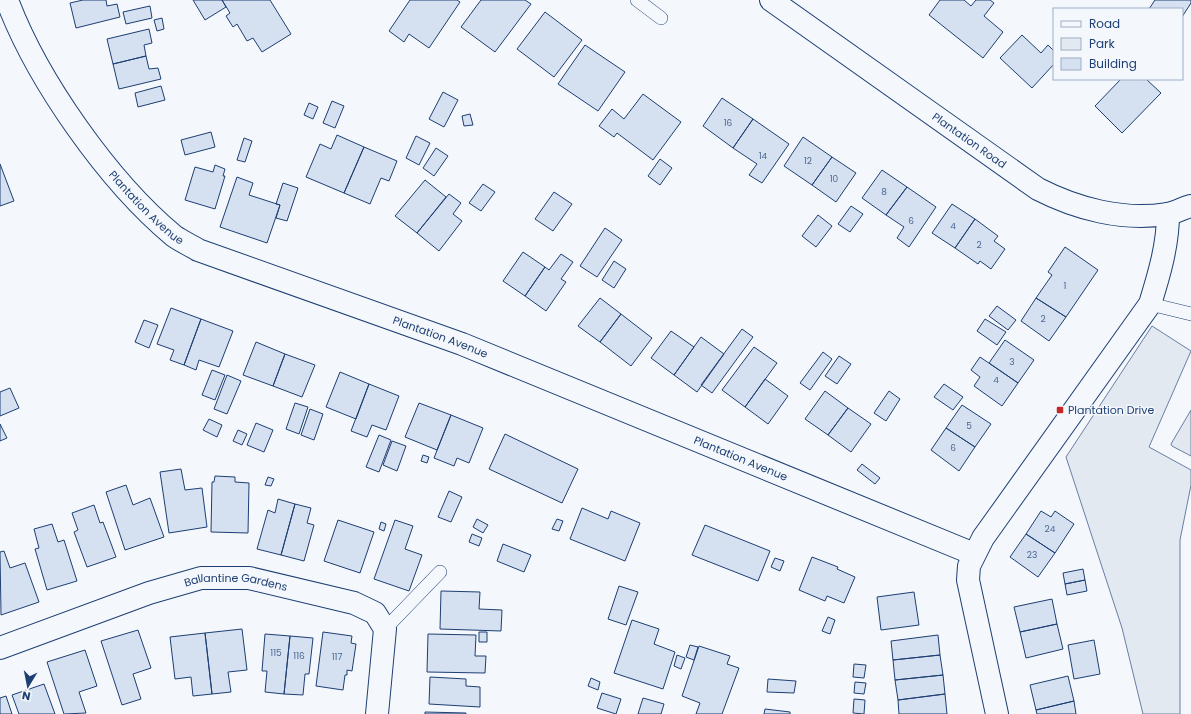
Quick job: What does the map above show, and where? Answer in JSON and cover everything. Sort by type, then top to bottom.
[{"type":"street","name":"Plantation Avenue","points":[[7,0],[31,54],[63,108],[104,163],[153,216],[175,236],[198,250],[462,344],[974,554]]},
{"type":"street","name":"Plantation Road","points":[[771,0],[1038,189],[1079,207],[1111,213],[1138,216],[1168,214],[1191,206]]},
{"type":"street","points":[[997,714],[968,580],[969,566],[983,538],[1150,304],[1159,275],[1168,230],[1168,214]]},
{"type":"street","name":"Ballantine Gardens","points":[[0,648],[149,593],[201,578],[249,578],[354,603],[374,613],[385,629]]},
{"type":"street","points":[[377,714],[385,629]]},
{"type":"lane","points":[[637,0],[662,18]]},
{"type":"lane","points":[[1150,304],[1191,314]]},
{"type":"lane","points":[[385,629],[440,572]]},
{"type":"green space","points":[[1152,326],[1191,351],[1149,447],[1191,470],[1191,485],[1180,540],[1180,714],[1143,714],[1122,628],[1066,457]]},
{"type":"shaded area","points":[[1191,410],[1191,456],[1172,446],[1171,444]]},
{"type":"building","points":[[83,0],[106,0],[107,6],[117,4],[120,17],[76,28],[70,3]]},
{"type":"building","points":[[193,0],[222,0],[226,7],[205,20]]},
{"type":"building","points":[[222,0],[270,0],[291,34],[262,52],[253,38],[247,41],[237,24],[233,27],[226,16],[230,13]]},
{"type":"building","points":[[410,0],[457,0],[460,2],[429,48],[409,34],[404,42],[389,31]]},
{"type":"building","points":[[481,0],[525,0],[531,4],[495,52],[461,27]]},
{"type":"building","points":[[940,0],[964,0],[971,6],[976,0],[990,0],[994,3],[984,16],[1003,32],[983,58],[929,15]]},
{"type":"building","points":[[1155,0],[1191,0],[1191,3],[1183,15],[1183,8],[1150,8]]},
{"type":"building","points":[[150,6],[152,18],[126,24],[123,12]]},
{"type":"building","points":[[545,12],[582,40],[554,77],[517,49]]},
{"type":"building","points":[[162,18],[164,29],[157,31],[154,20]]},
{"type":"building","points":[[149,29],[152,43],[144,45],[146,56],[113,64],[107,39]]},
{"type":"building","points":[[1022,35],[1041,53],[1048,45],[1053,50],[1053,65],[1032,88],[1000,58]]},
{"type":"building","points":[[585,45],[625,72],[598,111],[558,84]]},
{"type":"building","points":[[146,56],[149,69],[158,68],[161,79],[119,89],[113,64]]},
{"type":"building","points":[[1120,80],[1147,80],[1161,93],[1122,133],[1095,106]]},
{"type":"building","points":[[161,86],[165,100],[138,107],[135,93]]},
{"type":"building","points":[[443,92],[458,100],[444,127],[429,119]]},
{"type":"building","points":[[643,94],[681,122],[653,160],[617,133],[614,137],[599,126],[612,109],[624,119]]},
{"type":"building","points":[[722,98],[753,119],[733,148],[703,126]]},
{"type":"building","points":[[332,101],[344,106],[335,128],[323,123]]},
{"type":"building","points":[[309,103],[318,107],[313,119],[304,115]]},
{"type":"building","points":[[470,114],[473,125],[464,126],[462,116]]},
{"type":"building","points":[[753,119],[789,144],[762,183],[749,175],[757,164],[733,148]]},
{"type":"building","points":[[211,132],[215,147],[185,155],[181,140]]},
{"type":"building","points":[[337,135],[364,147],[344,193],[306,177],[320,144],[331,149]]},
{"type":"building","points":[[416,136],[430,143],[419,165],[406,158]]},
{"type":"building","points":[[803,137],[832,157],[812,185],[784,166]]},
{"type":"building","points":[[244,138],[252,141],[245,162],[237,160]]},
{"type":"building","points":[[364,147],[397,161],[389,181],[381,178],[370,204],[344,193]]},
{"type":"building","points":[[436,148],[448,156],[434,176],[423,168]]},
{"type":"building","points":[[832,157],[856,173],[836,202],[812,185]]},
{"type":"building","points":[[660,159],[672,168],[660,185],[648,176]]},
{"type":"building","points":[[0,164],[14,201],[0,206]]},
{"type":"building","points":[[215,165],[225,169],[223,176],[225,176],[215,209],[185,200],[195,167],[213,172]]},
{"type":"building","points":[[882,170],[907,187],[886,215],[862,198]]},
{"type":"building","points":[[237,177],[253,183],[249,195],[280,205],[267,243],[220,227]]},
{"type":"building","points":[[425,180],[446,197],[417,233],[395,216]]},
{"type":"building","points":[[283,183],[298,188],[287,221],[276,218],[280,205],[276,204]]},
{"type":"building","points":[[483,184],[495,192],[481,211],[469,203]]},
{"type":"building","points":[[907,187],[936,207],[909,247],[897,238],[904,227],[886,215]]},
{"type":"building","points":[[554,192],[572,204],[553,231],[535,219]]},
{"type":"building","points":[[449,194],[461,203],[453,214],[462,221],[439,251],[417,233]]},
{"type":"building","points":[[952,204],[975,219],[955,248],[932,233]]},
{"type":"building","points":[[851,206],[863,214],[850,232],[838,224]]},
{"type":"building","points":[[818,215],[832,226],[816,247],[802,236]]},
{"type":"building","points":[[975,219],[998,236],[994,241],[1005,249],[991,269],[980,261],[978,264],[955,248]]},
{"type":"building","points":[[605,228],[622,240],[597,277],[580,266]]},
{"type":"building","points":[[1065,247],[1098,270],[1066,317],[1036,298],[1052,275],[1048,272]]},
{"type":"building","points":[[523,252],[545,267],[525,296],[503,281]]},
{"type":"building","points":[[561,254],[573,262],[561,279],[566,282],[546,311],[525,296],[545,267],[549,270]]},
{"type":"building","points":[[614,261],[626,269],[614,288],[602,280]]},
{"type":"building","points":[[600,298],[621,314],[600,342],[578,326]]},
{"type":"building","points":[[1036,298],[1066,317],[1049,341],[1021,321]]},
{"type":"building","points":[[997,306],[1016,320],[1008,330],[989,316]]},
{"type":"building","points":[[171,308],[201,319],[184,365],[170,360],[174,350],[157,344]]},
{"type":"building","points":[[621,314],[652,338],[631,366],[600,342]]},
{"type":"building","points":[[201,319],[233,331],[219,367],[199,360],[196,370],[184,365]]},
{"type":"building","points":[[985,319],[1006,332],[997,345],[977,331]]},
{"type":"building","points":[[144,320],[158,325],[149,348],[135,342]]},
{"type":"building","points":[[742,329],[753,337],[712,393],[701,385]]},
{"type":"building","points":[[671,331],[694,347],[674,375],[651,358]]},
{"type":"building","points":[[701,337],[724,354],[697,392],[674,375]]},
{"type":"building","points":[[1005,340],[1034,360],[1018,383],[989,363]]},
{"type":"building","points":[[256,342],[285,354],[273,386],[243,375]]},
{"type":"building","points":[[754,347],[777,363],[745,407],[722,390]]},
{"type":"building","points":[[823,352],[832,359],[810,390],[800,383]]},
{"type":"building","points":[[285,354],[315,365],[302,397],[273,386]]},
{"type":"building","points":[[839,356],[851,364],[837,384],[825,376]]},
{"type":"building","points":[[980,357],[1018,383],[1002,406],[974,386],[980,377],[971,370]]},
{"type":"building","points":[[212,370],[225,375],[215,400],[202,395]]},
{"type":"building","points":[[340,372],[369,384],[356,419],[326,407]]},
{"type":"building","points":[[227,375],[241,381],[227,414],[214,409]]},
{"type":"building","points":[[765,379],[788,396],[768,424],[745,407]]},
{"type":"building","points":[[369,384],[399,396],[386,430],[372,425],[367,437],[351,431]]},
{"type":"building","points":[[944,384],[963,397],[953,410],[934,397]]},
{"type":"building","points":[[10,388],[19,408],[0,416],[0,392]]},
{"type":"building","points":[[825,391],[848,408],[828,435],[805,419]]},
{"type":"building","points":[[889,391],[900,399],[886,421],[874,413]]},
{"type":"building","points":[[295,403],[308,407],[299,434],[286,429]]},
{"type":"building","points":[[419,403],[451,415],[437,450],[405,437]]},
{"type":"building","points":[[962,405],[991,424],[975,447],[946,428]]},
{"type":"building","points":[[848,408],[871,424],[851,452],[828,435]]},
{"type":"building","points":[[310,409],[323,414],[314,440],[301,435]]},
{"type":"building","points":[[451,415],[483,428],[469,463],[457,458],[454,466],[434,458]]},
{"type":"building","points":[[209,419],[222,425],[217,437],[203,430]]},
{"type":"building","points":[[256,423],[273,430],[264,452],[247,445]]},
{"type":"building","points":[[0,424],[7,438],[0,441]]},
{"type":"building","points":[[946,428],[975,447],[959,471],[931,450]]},
{"type":"building","points":[[238,430],[247,434],[242,445],[233,441]]},
{"type":"building","points":[[505,434],[578,469],[562,503],[489,469]]},
{"type":"building","points":[[379,435],[391,440],[379,472],[366,467]]},
{"type":"building","points":[[392,441],[406,446],[397,471],[383,465]]},
{"type":"building","points":[[423,455],[429,457],[427,463],[421,461]]},
{"type":"building","points":[[862,464],[880,478],[875,484],[857,470]]},
{"type":"building","points":[[181,469],[185,490],[202,488],[207,527],[169,533],[160,472]]},
{"type":"building","points":[[215,476],[235,477],[235,482],[249,483],[248,533],[211,532],[212,482],[214,482]]},
{"type":"building","points":[[268,477],[274,479],[271,486],[265,485]]},
{"type":"building","points":[[126,485],[133,505],[150,498],[164,537],[125,550],[106,492]]},
{"type":"building","points":[[449,491],[462,497],[451,522],[438,517]]},
{"type":"building","points":[[278,499],[295,504],[281,555],[257,549],[268,510],[275,513]]},
{"type":"building","points":[[295,504],[311,508],[307,523],[314,525],[304,561],[281,555]]},
{"type":"building","points":[[94,505],[100,523],[103,522],[116,557],[87,567],[74,532],[78,530],[72,513]]},
{"type":"building","points":[[582,508],[608,519],[611,511],[640,523],[625,561],[570,539]]},
{"type":"building","points":[[1041,511],[1051,517],[1055,511],[1074,524],[1055,553],[1026,534]]},
{"type":"building","points":[[477,519],[488,525],[483,533],[473,527]]},
{"type":"building","points":[[557,519],[563,521],[559,531],[552,529]]},
{"type":"building","points":[[338,520],[374,532],[360,573],[324,561]]},
{"type":"building","points":[[395,520],[413,526],[405,549],[422,555],[409,591],[374,579]]},
{"type":"building","points":[[381,522],[386,524],[384,531],[379,529]]},
{"type":"building","points":[[52,524],[58,542],[64,540],[77,581],[47,590],[35,549],[39,548],[34,529]]},
{"type":"building","points":[[705,525],[770,551],[758,581],[692,555]]},
{"type":"building","points":[[472,534],[482,538],[479,546],[469,542]]},
{"type":"building","points":[[1026,534],[1055,553],[1038,577],[1010,557]]},
{"type":"building","points":[[503,544],[531,555],[524,572],[497,561]]},
{"type":"building","points":[[4,551],[10,568],[25,563],[39,602],[1,615],[0,552]]},
{"type":"building","points":[[812,557],[838,567],[837,569],[855,577],[844,603],[827,596],[825,601],[799,590]]},
{"type":"building","points":[[775,558],[784,561],[780,571],[771,567]]},
{"type":"building","points":[[1083,569],[1085,580],[1065,584],[1063,573]]},
{"type":"building","points":[[1085,580],[1087,591],[1067,595],[1065,584]]},
{"type":"building","points":[[619,586],[638,592],[626,625],[608,619]]},
{"type":"building","points":[[441,591],[480,592],[479,609],[502,610],[501,631],[440,629]]},
{"type":"building","points":[[914,592],[919,625],[881,630],[877,597]]},
{"type":"building","points":[[1052,599],[1057,624],[1020,632],[1014,607]]},
{"type":"building","points":[[828,617],[835,620],[830,634],[822,631]]},
{"type":"building","points":[[632,620],[659,629],[654,644],[675,652],[663,689],[614,673]]},
{"type":"building","points":[[1057,624],[1063,649],[1026,658],[1020,632]]},
{"type":"building","points":[[242,629],[247,670],[228,672],[231,692],[212,694],[205,633]]},
{"type":"building","points":[[138,630],[151,668],[133,674],[141,699],[122,705],[101,641]]},
{"type":"building","points":[[323,632],[352,636],[351,643],[356,644],[352,671],[347,670],[343,690],[316,686]]},
{"type":"building","points":[[479,632],[487,632],[487,642],[479,642]]},
{"type":"building","points":[[205,633],[212,694],[193,696],[191,677],[175,679],[170,637]]},
{"type":"building","points":[[265,634],[290,636],[284,694],[265,692],[267,671],[262,671]]},
{"type":"building","points":[[428,634],[476,635],[475,656],[486,656],[485,673],[427,672]]},
{"type":"building","points":[[938,635],[940,655],[893,660],[891,641]]},
{"type":"building","points":[[290,636],[313,638],[309,674],[305,674],[303,695],[284,694]]},
{"type":"building","points":[[1094,640],[1100,674],[1074,679],[1068,645]]},
{"type":"building","points":[[690,645],[698,647],[694,660],[686,657]]},
{"type":"building","points":[[699,646],[730,656],[727,664],[739,668],[722,714],[696,714],[700,703],[682,696]]},
{"type":"building","points":[[85,650],[97,686],[79,692],[86,713],[64,714],[47,662]]},
{"type":"building","points":[[677,655],[685,658],[681,669],[674,666]]},
{"type":"building","points":[[940,655],[943,675],[895,680],[893,660]]},
{"type":"building","points":[[854,664],[866,665],[864,678],[853,677]]},
{"type":"building","points":[[943,675],[945,694],[898,700],[895,680]]},
{"type":"building","points":[[1068,676],[1074,701],[1036,710],[1030,685]]},
{"type":"building","points":[[430,677],[466,679],[466,686],[480,687],[480,707],[429,704]]},
{"type":"building","points":[[591,678],[600,682],[598,690],[588,686]]},
{"type":"building","points":[[768,679],[796,681],[794,693],[767,692]]},
{"type":"building","points":[[855,682],[866,683],[864,694],[854,693]]},
{"type":"building","points":[[44,684],[55,714],[19,714],[12,695]]},
{"type":"building","points":[[602,693],[621,699],[616,714],[597,708]]},
{"type":"building","points":[[945,694],[947,714],[899,714],[898,700]]},
{"type":"building","points":[[6,696],[12,714],[0,714],[0,698]]},
{"type":"building","points":[[643,698],[664,704],[661,714],[638,714]]},
{"type":"building","points":[[854,699],[865,700],[864,714],[853,713]]},
{"type":"building","points":[[1074,701],[1076,714],[1037,714],[1036,710]]},
{"type":"building","points":[[765,709],[790,712],[790,714],[764,714]]},
{"type":"building","points":[[425,712],[466,713],[466,714],[425,714]]},
{"type":"place","name":"Plantation Drive","points":[[1060,410]]}]
